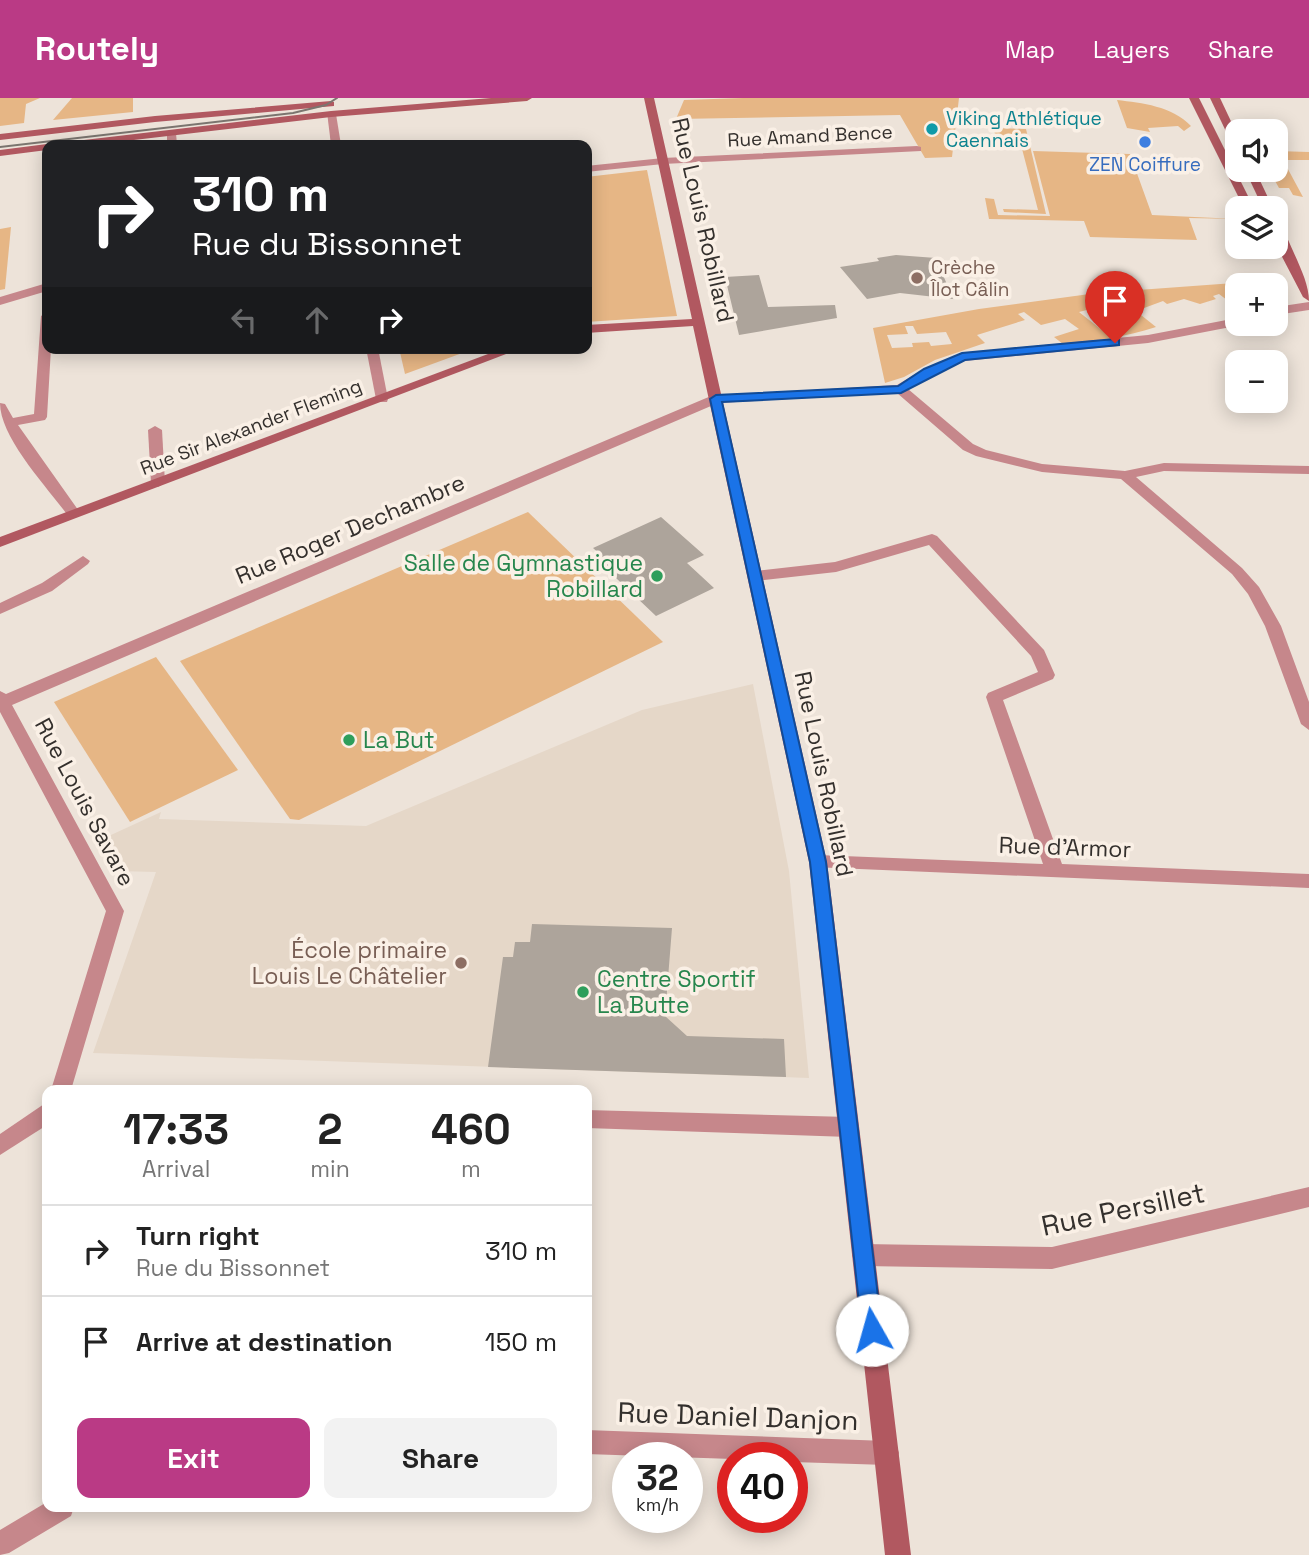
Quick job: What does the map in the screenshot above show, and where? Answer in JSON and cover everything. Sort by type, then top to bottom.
[{"type":"street","points":[[0,137],[329,103],[419,98]]},
{"type":"street","points":[[110,140],[170,133],[329,103],[527,98]]},
{"type":"street","name":"Rue Louis Robillard","points":[[649,98],[818,862],[898,1555]]},
{"type":"street","points":[[1194,98],[1243,196]]},
{"type":"street","points":[[1215,98],[1225,119]]},
{"type":"street","points":[[329,103],[335,140]]},
{"type":"street","points":[[170,133],[171,140]]},
{"type":"street","points":[[0,153],[42,149]]},
{"type":"street","name":"Rue Amand Bence","points":[[592,168],[663,161],[917,149]]},
{"type":"street","points":[[1288,259],[1309,296]]},
{"type":"street","points":[[0,301],[42,288]]},
{"type":"street","points":[[1288,309],[1309,306]]},
{"type":"street","points":[[592,329],[699,322]]},
{"type":"street","points":[[1225,324],[1148,339],[962,357],[928,372],[901,389],[962,442],[981,453],[1042,468],[1125,475],[1164,467],[1309,470]]},
{"type":"street","points":[[0,435],[40,417],[44,354]]},
{"type":"street","points":[[373,354],[382,399]]},
{"type":"street","name":"Rue Sir Alexander Fleming","points":[[0,542],[500,354]]},
{"type":"street","name":"Rue Roger Dechambre","points":[[1,701],[716,399],[901,389]]},
{"type":"street","points":[[0,407],[74,514]]},
{"type":"street","points":[[155,430],[158,483]]},
{"type":"street","points":[[1125,475],[1237,571],[1254,591],[1273,626],[1309,723]]},
{"type":"street","points":[[755,576],[836,567],[932,540],[1038,654],[1047,675],[994,697],[1055,871]]},
{"type":"street","points":[[0,609],[47,587],[83,561]]},
{"type":"street","name":"Rue Louis Savare","points":[[1,701],[115,911],[63,1085]]},
{"type":"street","name":"Rue d'Armor","points":[[818,862],[1309,881]]},
{"type":"street","points":[[0,1145],[42,1116]]},
{"type":"street","points":[[592,1119],[849,1127]]},
{"type":"street","name":"Rue Persillet","points":[[863,1255],[1052,1258],[1309,1197]]},
{"type":"street","name":"Rue Daniel Danjon","points":[[592,1442],[887,1453]]},
{"type":"street","points":[[0,1544],[54,1512]]},
{"type":"shaded area","points":[[0,98],[40,98],[26,104],[24,123],[0,126]]},
{"type":"shaded area","points":[[72,98],[133,98],[133,112],[53,120]]},
{"type":"shaded area","points":[[959,98],[952,157],[925,158],[900,115],[676,119],[684,100]]},
{"type":"shaded area","points":[[1117,100],[1166,110],[1191,126],[1184,131],[1178,126],[1148,128],[1150,132],[1127,128]]},
{"type":"shaded area","points":[[994,128],[1026,129],[1046,214],[1004,212],[1003,209],[1038,210],[1021,145],[996,144]]},
{"type":"shaded area","points":[[1033,151],[1130,154],[1152,215],[1225,219],[1189,218],[1197,240],[1090,237],[1084,221],[989,219],[985,198],[994,199],[998,215],[1050,216]]},
{"type":"shaded area","points":[[1288,151],[1309,152],[1309,160],[1288,160]]},
{"type":"shaded area","points":[[1288,169],[1303,197],[1293,195],[1289,188],[1279,188],[1276,182],[1288,182]]},
{"type":"shaded area","points":[[647,170],[677,316],[592,322],[592,176]]},
{"type":"shaded area","points":[[11,227],[5,289],[0,290],[0,229]]},
{"type":"shaded area","points":[[1225,284],[1225,298],[1219,294],[1213,296],[1216,299],[1200,304],[1184,299],[1167,304],[1163,301],[1136,311],[1156,327],[1110,338],[1063,344],[1054,337],[1079,329],[1065,319],[1041,325],[1024,312],[1018,314],[1025,320],[977,335],[985,343],[935,360],[904,377],[885,383],[873,328],[979,309],[1097,293]],"holes":[[[1110,304],[1119,311],[1106,315],[1109,318],[1102,320],[1111,329],[1103,331],[1079,312]],[[905,326],[913,326],[917,334],[946,332],[952,344],[931,346],[929,342],[912,343],[913,347],[892,348],[887,335],[908,334]]]},
{"type":"shaded area","points":[[400,354],[460,354],[405,374]]},
{"type":"shaded area","name":"La But","points":[[528,512],[663,642],[299,820],[290,819],[180,661]]},
{"type":"shaded area","points":[[156,657],[238,770],[130,822],[54,702]]},
{"type":"shaded area","name":"École primaire Louis Le Châtelier","points":[[753,684],[789,871],[809,1078],[93,1053],[156,872],[117,871],[100,840],[161,812],[159,819],[366,826],[642,710]]},
{"type":"building","name":"Crèche Îlot Câlin","points":[[896,255],[936,258],[953,299],[900,293],[867,299],[840,267],[879,261],[877,258]]},
{"type":"building","points":[[759,275],[768,307],[835,305],[837,318],[739,335],[725,277]]},
{"type":"building","name":"Salle de Gymnastique Robillard","points":[[661,517],[704,555],[687,563],[714,588],[656,616],[596,559],[602,556],[593,548]]},
{"type":"building","name":"Centre Sportif La Butte","points":[[532,924],[672,928],[665,1016],[687,1036],[784,1039],[786,1077],[488,1067],[503,957],[513,957],[515,942],[530,942]]},
{"type":"tram line","points":[[60,140],[293,113],[326,105],[337,98]]},
{"type":"tram line","points":[[0,147],[42,142]]},
{"type":"place","name":"Viking Athlétique Caennais","points":[[932,129]]},
{"type":"place","name":"ZEN Coiffure","points":[[1145,142]]},
{"type":"place","name":"Crèche Îlot Câlin","points":[[917,278]]},
{"type":"place","name":"Salle de Gymnastique Robillard","points":[[657,576]]},
{"type":"place","name":"La But","points":[[349,740]]},
{"type":"place","name":"École primaire Louis Le Châtelier","points":[[461,963]]},
{"type":"place","name":"Centre Sportif La Butte","points":[[583,992]]},
{"type":"route","points":[[872,1330],[818,862],[716,399],[901,389],[928,372],[962,357],[1115,343]]}]
